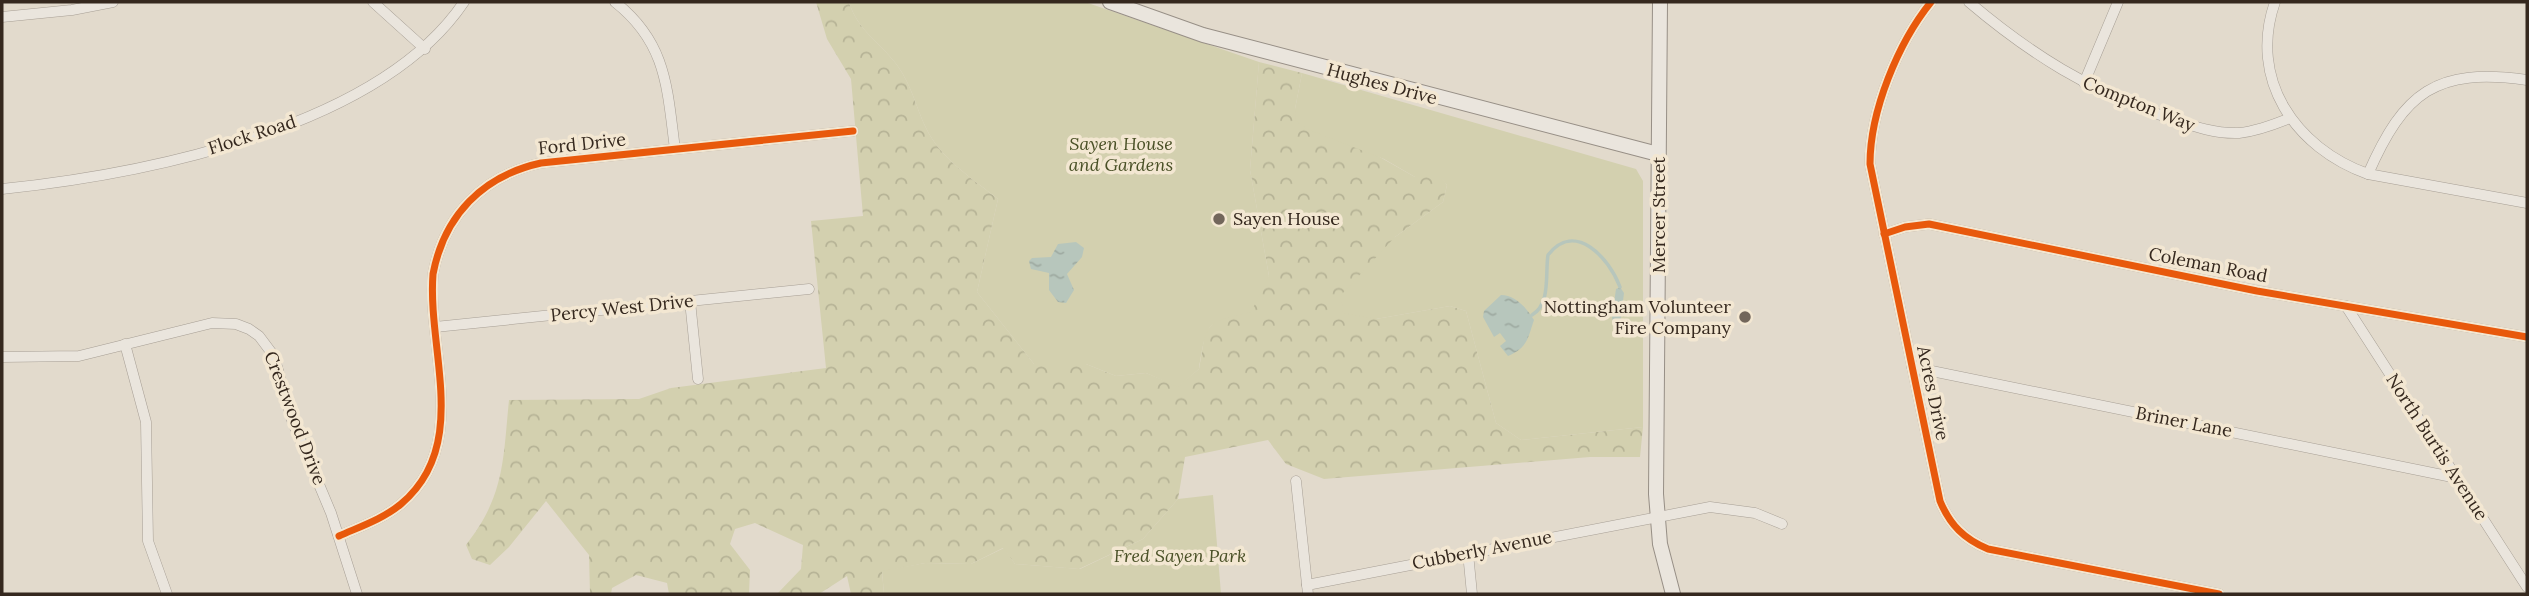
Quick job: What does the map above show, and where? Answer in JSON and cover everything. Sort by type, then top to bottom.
[{"type":"street","points":[[2,17],[72,10],[113,2]]},
{"type":"street","points":[[373,2],[425,49]]},
{"type":"street","name":"Flock Road","points":[[2,189],[150,164],[252,136],[366,91],[425,49],[464,2]]},
{"type":"street","points":[[615,2],[641,26],[659,55],[665,74],[676,149]]},
{"type":"street","name":"Hughes Drive","points":[[1110,2],[1203,35],[1658,154]]},
{"type":"street","name":"Mercer Street","points":[[1660,2],[1657,515],[1660,544],[1673,594]]},
{"type":"street","name":"Acres Drive","points":[[1931,2],[1896,57],[1872,136],[1870,164],[1940,501],[1946,515],[1963,536],[1988,549],[2177,590],[2219,594]]},
{"type":"street","name":"Compton Way","points":[[1969,2],[2032,52],[2084,83],[2147,110],[2212,131],[2254,131],[2290,118]]},
{"type":"street","points":[[2084,83],[2118,2]]},
{"type":"street","points":[[2275,2],[2269,27],[2269,62],[2278,96],[2290,118],[2323,152],[2347,167],[2368,174],[2527,203]]},
{"type":"street","points":[[2368,174],[2392,124],[2415,99],[2430,90],[2463,77],[2481,75],[2527,80]]},
{"type":"street","name":"Ford Drive","points":[[338,537],[400,504],[418,486],[433,462],[442,416],[432,290],[437,254],[453,220],[478,191],[501,177],[526,167],[853,131]]},
{"type":"street","name":"Coleman Road","points":[[1885,234],[1905,227],[1929,224],[2257,292],[2527,337]]},
{"type":"street","name":"Percy West Drive","points":[[435,327],[809,289]]},
{"type":"street","points":[[690,301],[698,379]]},
{"type":"street","name":"North Burtis Avenue","points":[[2346,306],[2527,587]]},
{"type":"street","name":"Crestwood Drive","points":[[2,357],[79,356],[212,323],[236,324],[259,336],[274,356],[292,420],[338,537],[357,594]]},
{"type":"street","points":[[125,344],[145,422],[148,541],[167,594]]},
{"type":"street","name":"Briner Lane","points":[[1912,367],[2457,478]]},
{"type":"street","points":[[1296,481],[1308,590]]},
{"type":"street","name":"Cubberly Avenue","points":[[1308,590],[1468,553],[1710,507],[1755,513],[1782,524]]},
{"type":"street","points":[[1468,553],[1472,594]]},
{"type":"green space","points":[[816,2],[849,2],[863,28],[891,57],[902,73],[932,139],[958,167],[998,199],[977,292],[1034,364],[1086,364],[1116,376],[1146,373],[1178,386],[1199,369],[1205,333],[1216,320],[1269,276],[1250,170],[1259,62],[1302,73],[1295,109],[1415,177],[1441,177],[1447,185],[1443,202],[1395,237],[1376,319],[1450,306],[1466,311],[1496,423],[1521,440],[1643,427],[1640,457],[1590,457],[1324,479],[1286,464],[1268,440],[1185,457],[1178,499],[1143,539],[1079,569],[1015,564],[1003,548],[971,564],[925,563],[882,572],[884,594],[851,594],[847,576],[819,594],[777,594],[801,569],[803,545],[755,523],[735,529],[730,544],[750,570],[749,594],[669,594],[667,583],[636,575],[612,588],[611,594],[590,594],[589,555],[546,501],[509,547],[490,565],[472,559],[466,545],[479,527],[495,493],[503,459],[509,400],[639,399],[671,388],[826,368],[811,221],[863,216],[851,79],[827,39]]},
{"type":"green space","name":"Sayen House and Gardens","points":[[849,2],[1085,2],[1259,62],[1250,170],[1269,276],[1251,312],[1216,322],[1211,327],[1204,342],[1199,369],[1178,387],[1146,373],[1116,376],[1086,364],[1034,364],[977,292],[998,199],[958,167],[932,139],[902,73],[891,57],[863,28]]},
{"type":"green space","points":[[1302,73],[1636,169],[1643,181],[1643,427],[1521,440],[1496,423],[1466,311],[1450,306],[1376,319],[1343,313],[1341,295],[1395,237],[1443,202],[1447,185],[1440,177],[1415,177],[1384,159],[1307,129],[1296,121],[1295,109]]},
{"type":"green space","name":"Fred Sayen Park","points":[[1213,495],[1221,594],[884,594],[882,571],[925,563],[971,564],[1004,548],[1015,564],[1080,569],[1143,539],[1178,499]]},
{"type":"water","points":[[1076,242],[1084,248],[1082,257],[1067,274],[1074,290],[1066,303],[1058,302],[1049,290],[1049,273],[1031,269],[1029,261],[1032,258],[1051,257],[1058,244]]},
{"type":"water","points":[[1620,287],[1624,293],[1619,334],[1614,331],[1612,317],[1616,289]]},
{"type":"water","points":[[1501,295],[1520,303],[1534,320],[1523,346],[1508,356],[1500,346],[1506,341],[1500,333],[1494,337],[1483,317],[1484,311]]},
{"type":"waterway","points":[[1532,315],[1538,310],[1545,296],[1548,255],[1558,245],[1569,241],[1580,242],[1600,255],[1620,287]]},
{"type":"cycle path","points":[[1931,2],[1908,37],[1888,78],[1875,122],[1870,164],[1944,510],[1959,530],[1988,549],[2219,594]]},
{"type":"cycle path","points":[[339,536],[379,518],[401,504],[422,480],[435,454],[441,396],[433,274],[438,253],[456,217],[484,189],[520,169],[541,163],[853,131]]},
{"type":"cycle path","points":[[1884,234],[1905,227],[1929,224],[2257,291],[2527,337]]},
{"type":"place","name":"Sayen House","points":[[1219,219]]},
{"type":"place","name":"Nottingham Volunteer Fire Company","points":[[1745,317]]}]
